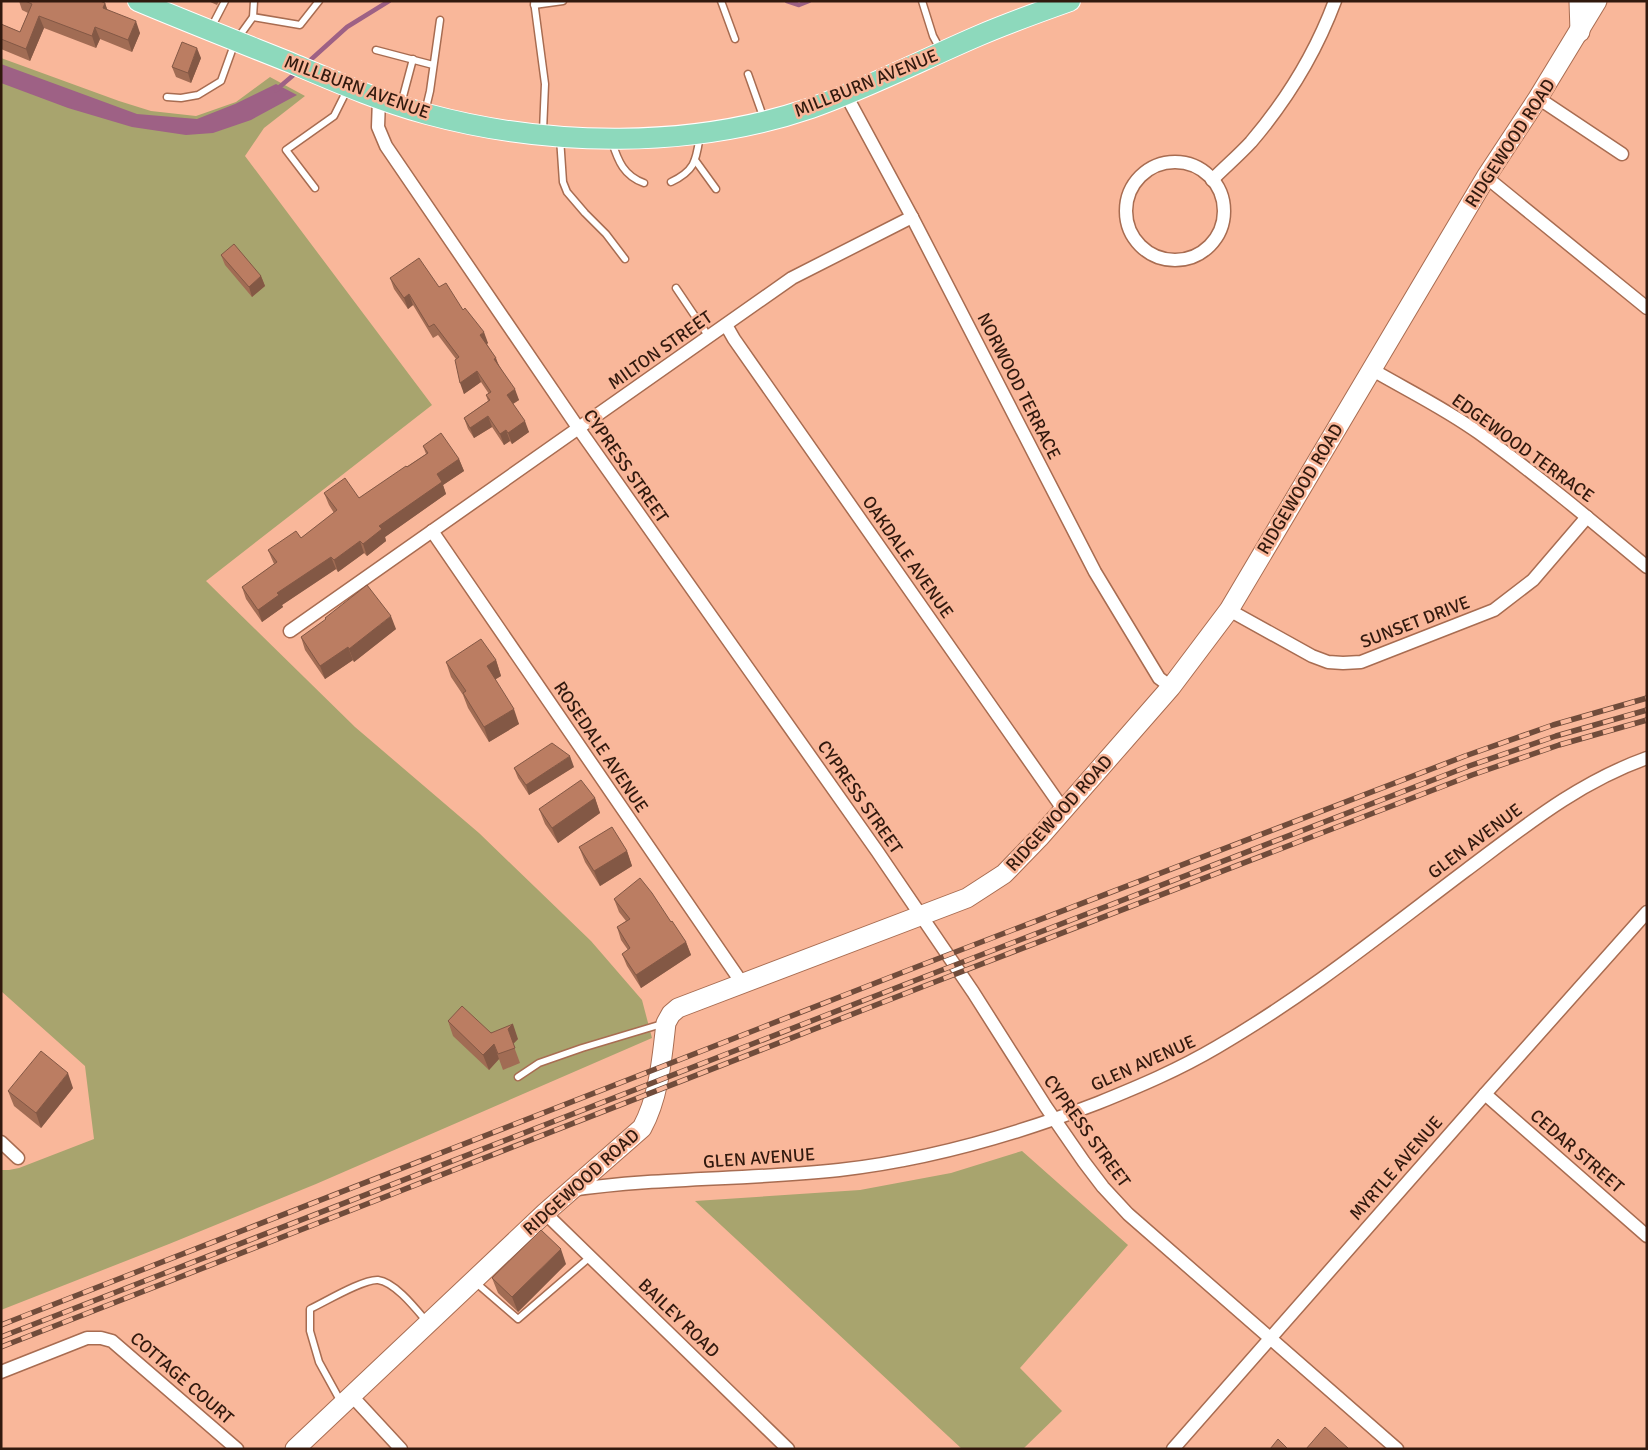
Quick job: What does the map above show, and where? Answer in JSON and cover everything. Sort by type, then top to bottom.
[{"type":"main road","name":"MILLBURN AVENUE","points":[[138,1],[340,84],[379,99],[425,113],[464,123],[551,135],[610,138],[728,129],[809,108],[894,76],[1026,17],[1070,1]]},
{"type":"street","points":[[1212,180],[1249,144],[1268,121],[1300,72],[1335,1]]},
{"type":"street","points":[[1579,1],[1580,32]]},
{"type":"street","name":"RIDGEWOOD ROAD","points":[[295,1449],[545,1213],[632,1139],[642,1128],[649,1116],[654,1100],[666,1023],[671,1014],[678,1008],[967,898],[1004,874],[1039,838],[1171,687],[1229,610],[1486,177],[1580,32],[1597,1]]},
{"type":"street","name":"NORWOOD TERRACE","points":[[846,95],[912,217],[1094,572],[1159,678],[1171,687]]},
{"type":"street","points":[[1538,98],[1622,154]]},
{"type":"street","name":"CYPRESS STREET","points":[[379,99],[378,127],[386,146],[579,429],[871,843],[973,992],[1055,1120],[1103,1187],[1128,1214],[1397,1449]]},
{"type":"street","points":[[1165,163],[1185,163],[1204,172],[1212,180],[1222,196],[1224,216],[1217,235],[1204,250],[1185,259],[1165,258],[1155,255],[1132,235],[1126,205],[1133,186],[1146,171],[1165,163]]},
{"type":"street","points":[[1486,177],[1647,308]]},
{"type":"street","name":"MILTON STREET","points":[[290,631],[792,278],[912,217]]},
{"type":"street","name":"OAKDALE AVENUE","points":[[726,325],[1063,809]]},
{"type":"street","name":"EDGEWOOD TERRACE","points":[[1371,369],[1479,433],[1647,567]]},
{"type":"street","name":"SUNSET DRIVE","points":[[1229,610],[1312,656],[1335,662],[1361,662],[1494,610],[1533,580],[1586,517]]},
{"type":"street","name":"ROSEDALE AVENUE","points":[[432,531],[742,983]]},
{"type":"street","name":"GLEN AVENUE","points":[[572,1190],[611,1184],[842,1170],[899,1161],[972,1145],[1055,1120],[1160,1078],[1217,1048],[1300,995],[1551,806],[1598,778],[1647,758]]},
{"type":"street","name":"MYRTLE AVENUE","points":[[1173,1449],[1647,912]]},
{"type":"street","name":"CEDAR STREET","points":[[1485,1094],[1647,1236]]},
{"type":"street","points":[[1,1142],[18,1158]]},
{"type":"street","name":"BAILEY ROAD","points":[[545,1213],[788,1449]]},
{"type":"street","name":"COTTAGE COURT","points":[[1,1372],[87,1338],[101,1338],[112,1341],[237,1449]]},
{"type":"street","points":[[347,1400],[401,1449]]},
{"type":"lane","points":[[209,31],[225,1]]},
{"type":"lane","points":[[167,97],[181,98],[198,95],[221,81],[235,42],[253,17],[254,1]]},
{"type":"lane","points":[[253,17],[300,25],[319,1]]},
{"type":"lane","points":[[562,1],[534,3],[551,135],[563,182],[568,192],[606,234],[625,259]]},
{"type":"lane","points":[[721,1],[735,39]]},
{"type":"lane","points":[[922,1],[933,36],[942,53]]},
{"type":"lane","points":[[425,113],[440,20]]},
{"type":"lane","points":[[376,50],[433,65]]},
{"type":"lane","points":[[401,106],[413,59]]},
{"type":"lane","points":[[748,74],[765,120]]},
{"type":"lane","points":[[314,188],[286,150],[334,116],[340,84]]},
{"type":"lane","points":[[671,182],[689,172],[695,160],[701,132]]},
{"type":"lane","points":[[610,138],[618,162],[624,170],[636,180],[644,183]]},
{"type":"lane","points":[[695,160],[716,189]]},
{"type":"lane","points":[[676,288],[709,337]]},
{"type":"lane","points":[[518,1077],[540,1063],[582,1048],[666,1023]]},
{"type":"lane","points":[[473,1280],[518,1319],[590,1256]]},
{"type":"lane","points":[[347,1400],[320,1362],[310,1331],[310,1309],[359,1285],[378,1280],[394,1286],[428,1323]]},
{"type":"shaded area","points":[[1,58],[151,111],[196,116],[236,102],[270,77],[305,96],[264,128],[245,156],[432,405],[206,581],[355,727],[479,833],[591,941],[642,1000],[652,1038],[316,1184],[1,1310],[1,1170],[19,1168],[94,1139],[85,1066],[1,991]]},
{"type":"shaded area","points":[[1,64],[137,114],[197,119],[235,104],[276,84],[297,95],[251,120],[213,133],[186,135],[132,127],[68,108],[1,83]]},
{"type":"shaded area","points":[[1022,1151],[1128,1245],[1020,1368],[1062,1411],[1023,1449],[962,1449],[695,1201],[860,1190],[951,1173]]},
{"type":"building","points":[[25,1],[100,1],[105,3],[103,8],[136,21],[128,40],[95,27],[92,36],[39,16],[26,49],[1,39],[1,24],[20,32],[32,4]]},
{"type":"building","points":[[182,42],[197,48],[188,73],[172,67]]},
{"type":"building","points":[[234,244],[261,276],[249,287],[221,255]]},
{"type":"building","points":[[419,258],[439,287],[446,283],[463,310],[465,308],[484,332],[480,335],[515,389],[507,395],[525,421],[508,433],[506,430],[500,434],[488,416],[470,428],[464,418],[490,400],[486,395],[491,392],[477,371],[460,383],[455,360],[459,357],[434,324],[429,327],[409,294],[404,298],[390,278]]},
{"type":"building","points":[[441,433],[459,459],[437,474],[442,482],[379,526],[382,529],[363,544],[360,541],[334,560],[331,557],[277,593],[279,595],[258,610],[242,587],[277,562],[268,550],[296,531],[301,538],[337,510],[324,493],[345,478],[359,498],[428,453],[423,446]]},
{"type":"building","points":[[367,585],[391,616],[349,649],[348,647],[320,666],[301,637]]},
{"type":"building","points":[[481,639],[496,660],[487,666],[514,709],[484,727],[463,693],[466,691],[446,662]]},
{"type":"building","points":[[552,743],[570,756],[526,785],[514,768]]},
{"type":"building","points":[[581,780],[595,798],[552,828],[539,809]]},
{"type":"building","points":[[612,827],[627,851],[594,871],[579,847]]},
{"type":"building","points":[[640,878],[686,942],[636,975],[622,954],[630,948],[617,927],[630,919],[614,899]]},
{"type":"building","points":[[462,1006],[491,1033],[513,1024],[508,1029],[515,1048],[498,1054],[494,1044],[483,1055],[448,1021]]},
{"type":"building","points":[[41,1051],[68,1073],[36,1113],[8,1091]]},
{"type":"building","points":[[541,1230],[561,1249],[512,1297],[492,1278]]},
{"type":"building","points":[[1325,1427],[1349,1449],[1306,1449]]},
{"type":"building","points":[[1278,1439],[1288,1449],[1270,1449]]},
{"type":"waterway","points":[[306,64],[347,27],[389,1]]},
{"type":"waterway","points":[[787,1],[799,5],[809,1]]},
{"type":"waterway","points":[[276,90],[297,72]]},
{"type":"railway","points":[[1,1325],[919,966],[1465,756],[1553,725],[1647,698]]},
{"type":"railway","points":[[1,1337],[1469,766],[1556,736],[1647,710]]},
{"type":"railway","points":[[1,1347],[927,985],[1472,775],[1559,745],[1647,720]]}]
